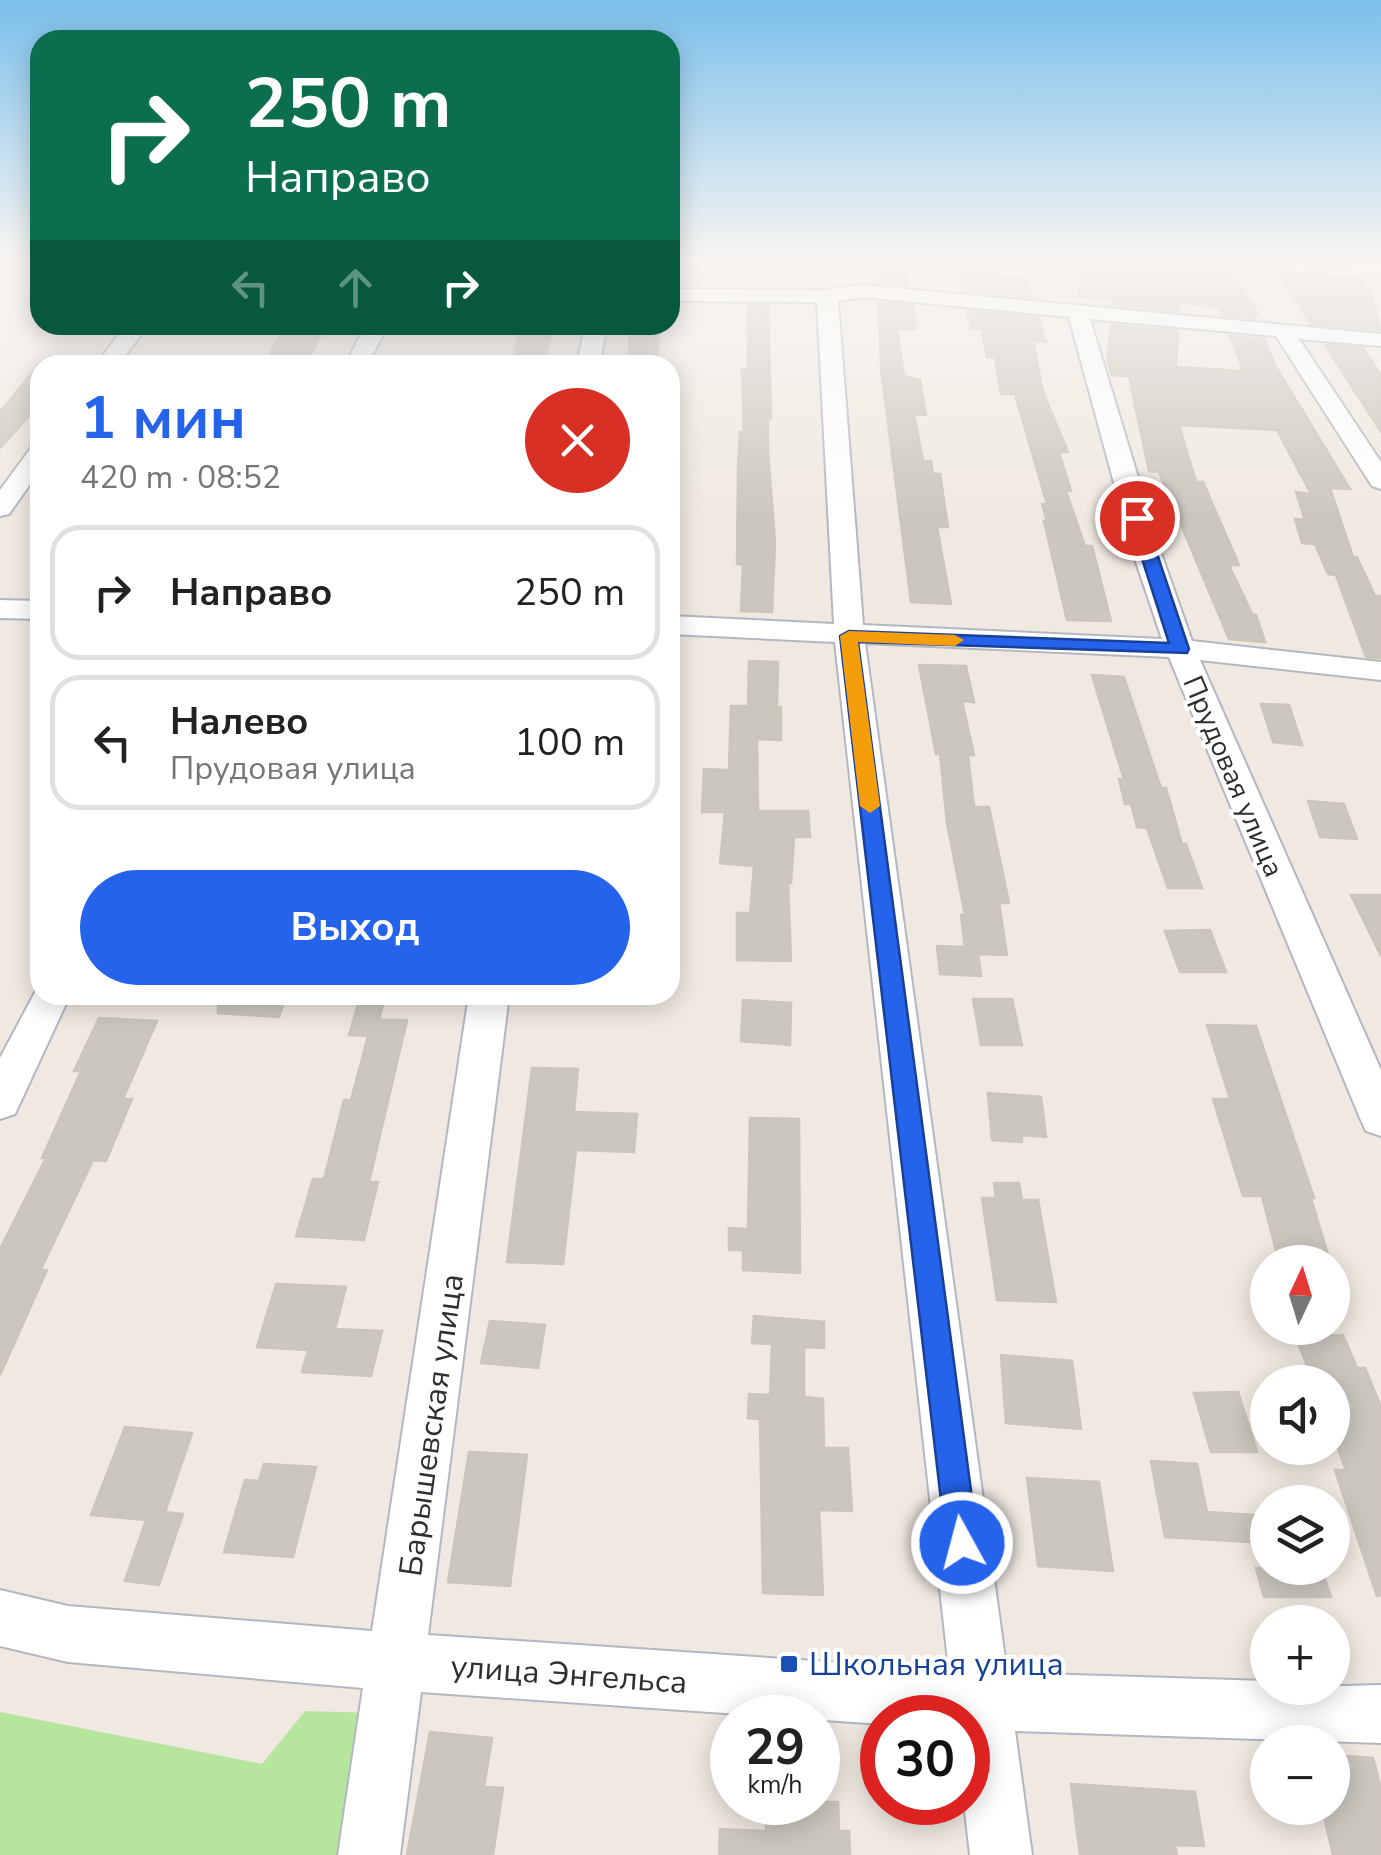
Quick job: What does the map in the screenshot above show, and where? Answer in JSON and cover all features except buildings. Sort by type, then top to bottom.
[{"type":"street","points":[[837,347],[849,636],[981,1695]]},
{"type":"street","name":"Прудовая улица","points":[[1087,347],[1147,553],[1180,649],[1381,1118]]},
{"type":"street","points":[[1293,347],[1381,481]]},
{"type":"street","points":[[0,508],[30,467]]},
{"type":"street","points":[[0,609],[30,610]]},
{"type":"street","points":[[680,627],[1180,649],[1381,671]]},
{"type":"street","points":[[0,1101],[45,1005]]},
{"type":"street","name":"Барышевская улица","points":[[369,1855],[489,1005]]},
{"type":"street","name":"улица Энгельса","points":[[0,1618],[68,1634],[399,1662],[905,1695]]},
{"type":"street","name":"улица Энгельса","points":[[990,1700],[1381,1714]]},
{"type":"street","points":[[990,1765],[1001,1855]]},
{"type":"green space","points":[[305,1711],[376,1713],[353,1855],[0,1855],[0,1712],[262,1764]]},
{"type":"slow traffic","points":[[870,806],[849,636],[955,640]]},
{"type":"place","name":"Школьная улица","points":[[789,1664]]},
{"type":"route","points":[[962,1543],[849,636],[1180,649],[1137,518]]}]
